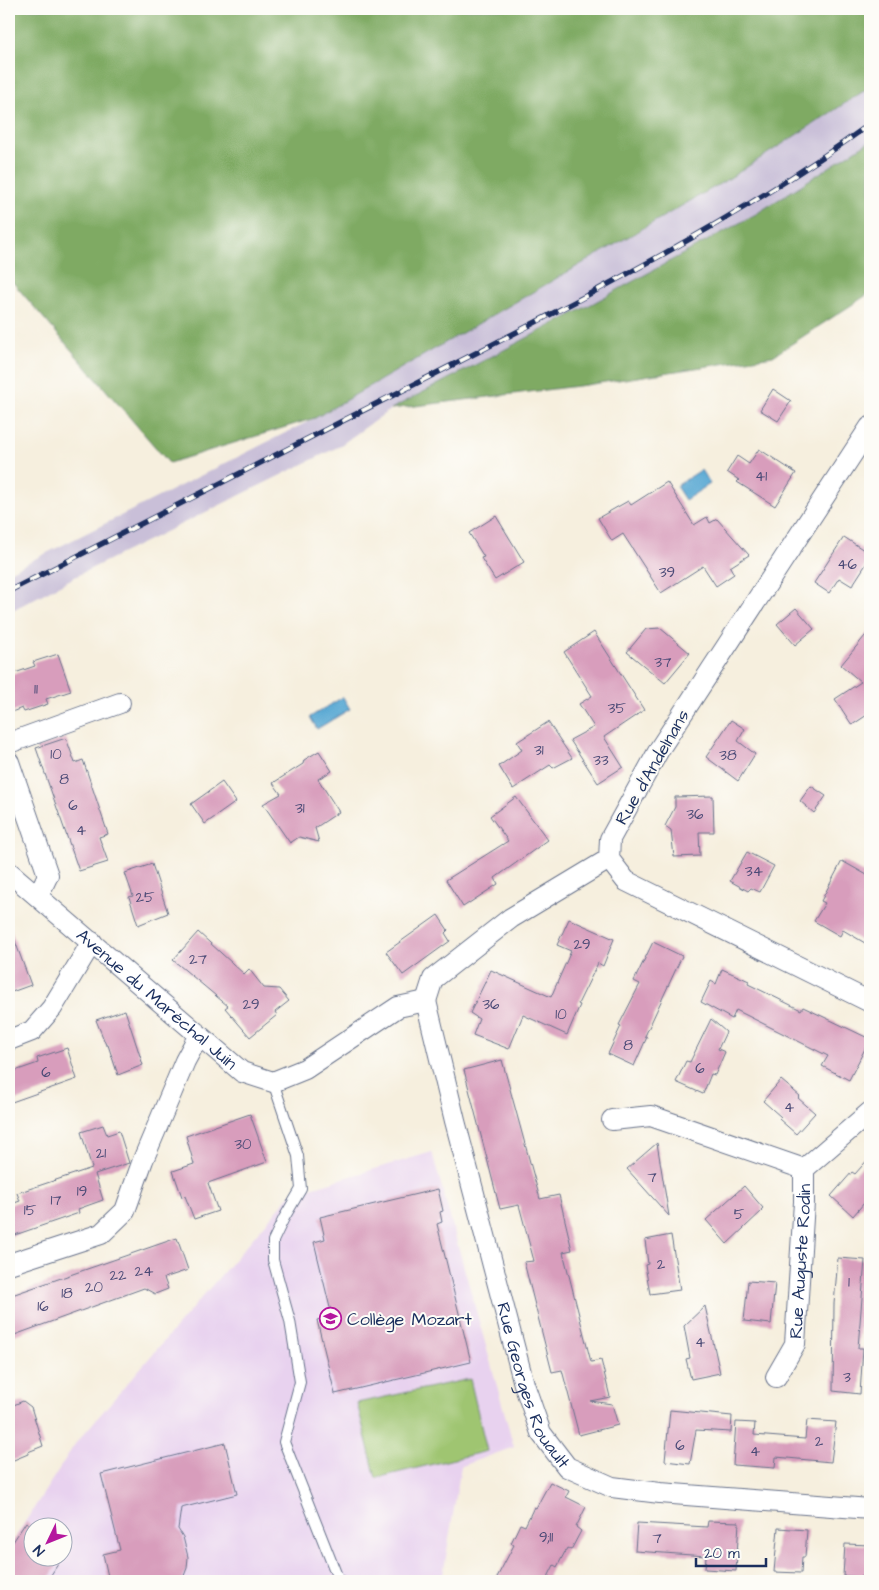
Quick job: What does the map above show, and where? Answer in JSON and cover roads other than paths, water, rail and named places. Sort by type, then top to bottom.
[{"type":"street","name":"Rue d'Andelnans","points":[[609,859],[610,840],[660,748],[870,427]]},
{"type":"street","points":[[9,743],[120,703]]},
{"type":"street","points":[[9,762],[48,875],[38,896]]},
{"type":"street","points":[[273,1082],[305,1069],[398,1007],[426,1001],[433,978],[511,918],[609,859],[626,881],[870,1002]]},
{"type":"street","name":"Avenue du Maréchal Juin","points":[[9,872],[242,1072],[273,1082]]},
{"type":"street","points":[[9,1040],[32,1031],[52,1008],[92,942]]},
{"type":"street","name":"Rue Georges Rouault","points":[[426,1001],[454,1121],[524,1384],[541,1433],[568,1468],[612,1487],[660,1493],[870,1509]]},
{"type":"street","points":[[9,1264],[101,1234],[125,1212],[143,1160],[198,1034]]},
{"type":"street","points":[[612,1120],[650,1116],[804,1169],[870,1112]]},
{"type":"street","name":"Rue Auguste Rodin","points":[[776,1377],[795,1344],[804,1202],[804,1169]]},
{"type":"lane","points":[[273,1082],[298,1156],[301,1189],[273,1241],[273,1260],[290,1321],[300,1382],[284,1442],[339,1581]]},
{"type":"water","points":[[701,470],[710,484],[685,500],[676,486]]},
{"type":"water","points":[[343,697],[350,709],[317,729],[310,717]]},
{"type":"railway","points":[[9,591],[533,324],[649,262],[762,196],[870,124]]},
{"type":"place","name":"Collège Mozart","points":[[331,1319]]}]
